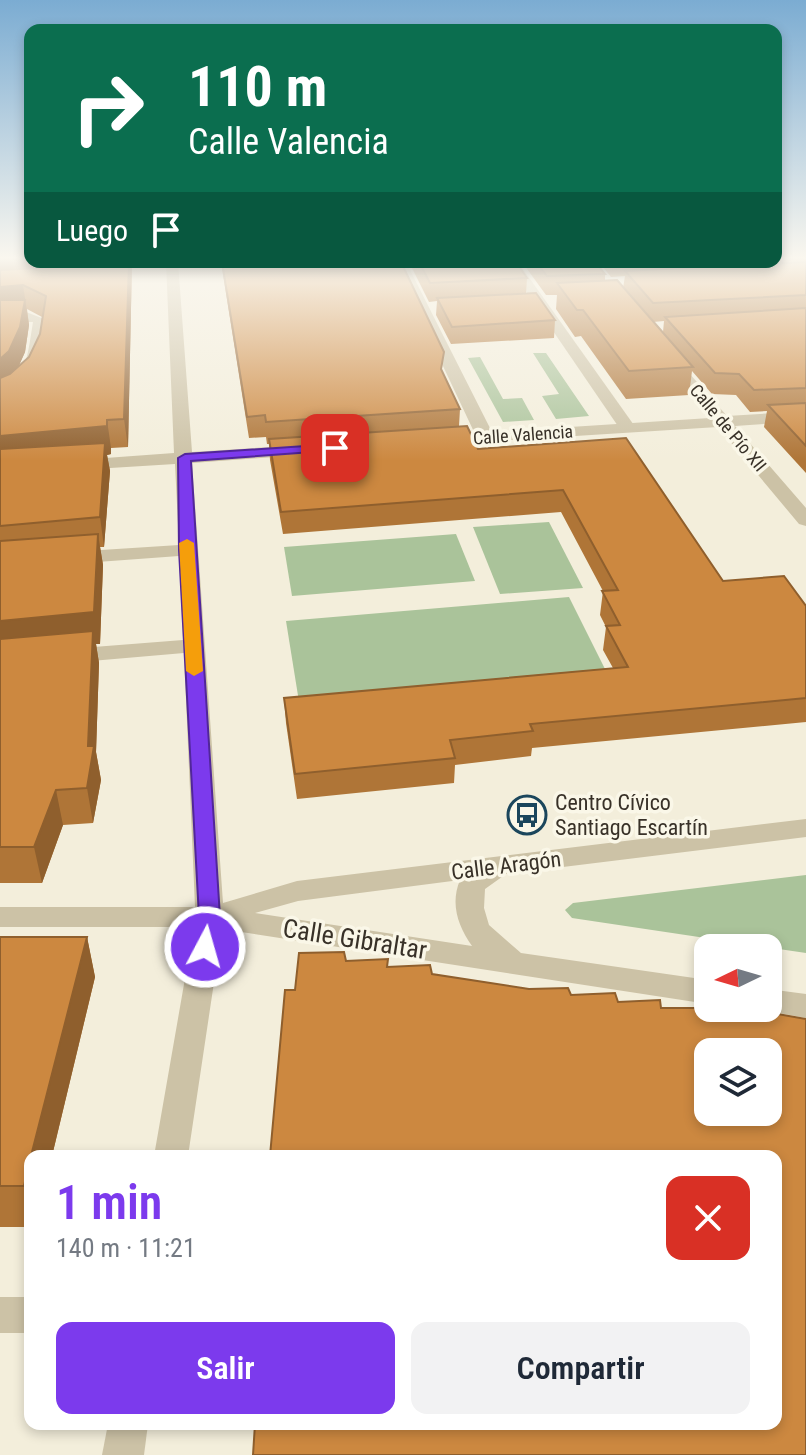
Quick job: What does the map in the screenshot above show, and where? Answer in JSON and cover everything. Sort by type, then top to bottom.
[{"type":"street","points":[[0,399],[25,385],[33,373],[39,326]]},
{"type":"street","points":[[172,1150],[210,917],[176,326]]},
{"type":"street","points":[[438,326],[486,438]]},
{"type":"street","points":[[557,326],[628,428]]},
{"type":"street","name":"Calle de Pío XII","points":[[655,341],[806,520]]},
{"type":"street","name":"Calle Valencia","points":[[422,442],[806,416]]},
{"type":"street","points":[[62,466],[327,448]]},
{"type":"street","points":[[47,560],[187,550]]},
{"type":"street","points":[[44,658],[193,646]]},
{"type":"street","name":"Calle Aragón","points":[[210,917],[297,891],[806,828]]},
{"type":"street","points":[[500,866],[472,884],[468,902],[470,920],[491,948],[534,965]]},
{"type":"street","name":"Calle Gibraltar","points":[[0,917],[210,917],[694,990]]},
{"type":"street","points":[[782,1003],[806,1006]]},
{"type":"street","points":[[0,1315],[24,1315]]},
{"type":"street","points":[[123,1455],[127,1430]]},
{"type":"green space","points":[[533,353],[546,353],[589,416],[556,419],[542,396],[559,394]]},
{"type":"green space","points":[[480,357],[503,399],[522,398],[534,420],[503,422],[468,358]]},
{"type":"green space","points":[[549,522],[583,588],[500,594],[473,527]]},
{"type":"green space","points":[[456,534],[475,581],[292,596],[284,547]]},
{"type":"green space","points":[[569,597],[610,679],[300,708],[286,621]]},
{"type":"green space","points":[[806,875],[806,953],[782,949],[782,934],[694,936],[572,918],[565,910],[573,903]]},
{"type":"building","points":[[0,326],[20,326],[9,351],[0,359]]},
{"type":"building","points":[[41,326],[127,326],[124,419],[107,420],[107,426],[0,436],[0,378],[10,374],[29,357]]},
{"type":"building","points":[[232,326],[432,326],[444,352],[441,369],[460,409],[266,422],[265,415],[247,417]]},
{"type":"building","points":[[595,326],[657,326],[693,367],[629,371]]},
{"type":"building","points":[[673,326],[806,326],[806,388],[754,390],[739,374],[715,373]]},
{"type":"building","points":[[806,403],[806,446],[768,405]]},
{"type":"building","points":[[467,426],[478,449],[626,438],[723,581],[784,576],[806,606],[806,698],[530,724],[533,731],[450,740],[455,758],[295,774],[284,698],[628,667],[606,626],[620,625],[602,591],[618,590],[563,490],[281,512],[269,439]]},
{"type":"building","points":[[105,443],[100,517],[0,526],[0,449]]},
{"type":"building","points":[[98,534],[94,612],[0,621],[0,541]]},
{"type":"building","points":[[93,631],[88,746],[94,746],[87,788],[56,790],[34,847],[0,847],[0,639]]},
{"type":"building","points":[[0,937],[87,937],[33,1150],[24,1150],[24,1186],[0,1186]]},
{"type":"building","points":[[344,952],[346,961],[388,959],[387,967],[430,965],[432,974],[529,989],[568,988],[571,995],[615,993],[618,1002],[660,1000],[661,1008],[694,1008],[694,1022],[782,1022],[782,1015],[806,1019],[806,1455],[253,1455],[255,1430],[782,1430],[782,1150],[271,1150],[285,990],[295,990],[299,953]]},
{"type":"slow traffic","points":[[187,543],[194,671]]},
{"type":"place","name":"Centro Cívico Santiago Escartín","points":[[527,815]]},
{"type":"route","points":[[205,947],[210,917],[187,550],[185,458],[335,448]]}]
